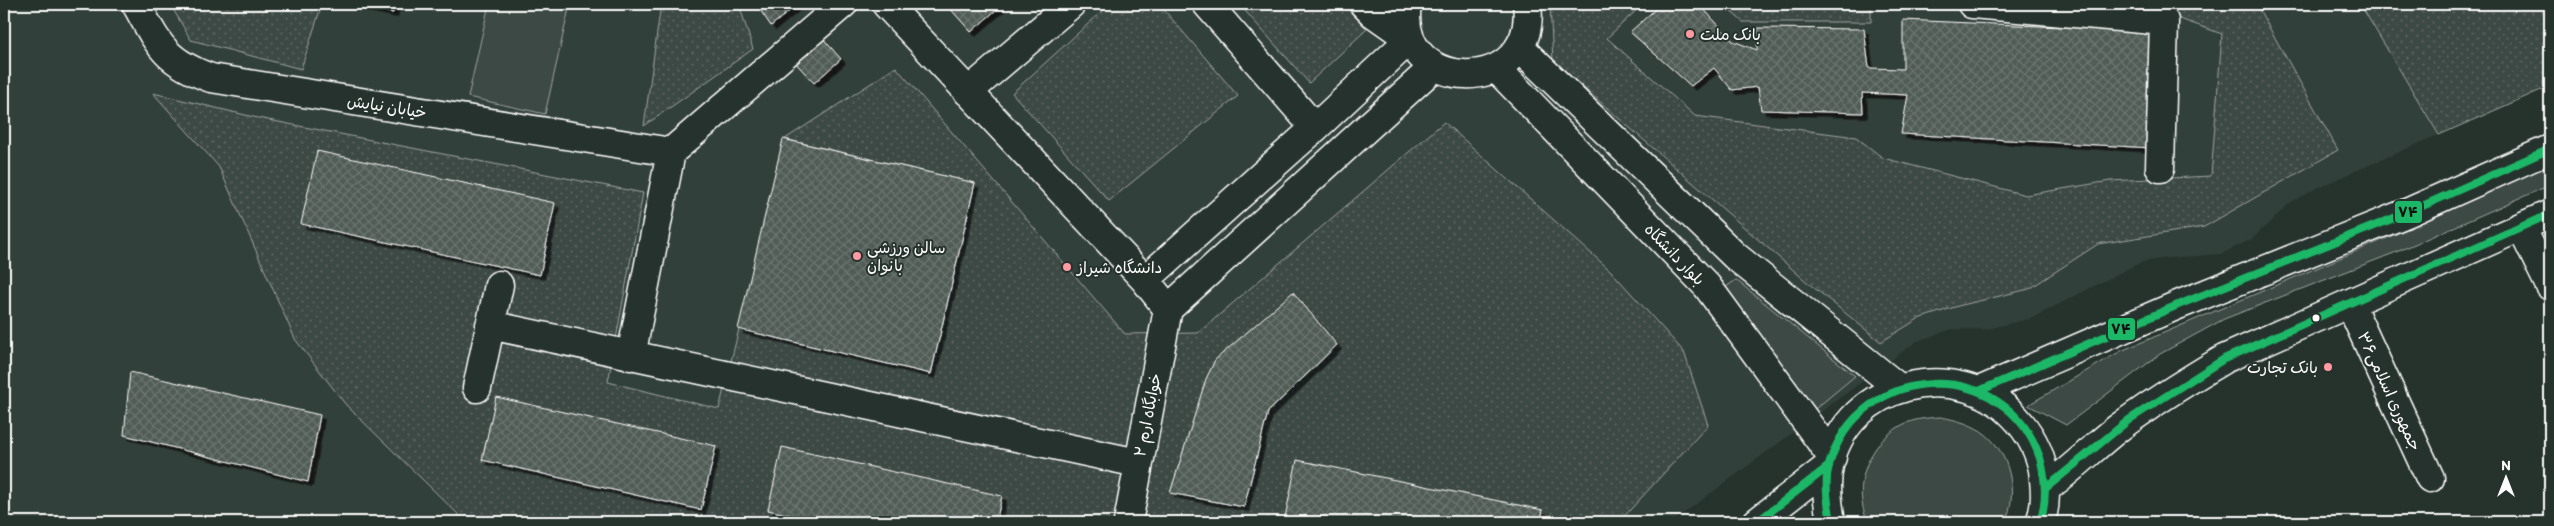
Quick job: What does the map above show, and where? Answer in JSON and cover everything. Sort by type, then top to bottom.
[{"type":"street","name":"خیابان نیایش","points":[[136,4],[156,41],[171,58],[190,70],[212,78],[671,152]]},
{"type":"street","points":[[632,356],[671,152],[843,4]]},
{"type":"street","points":[[886,4],[1145,280],[1168,309],[1434,67]]},
{"type":"street","points":[[968,92],[1070,4]]},
{"type":"street","points":[[1207,4],[1315,128]]},
{"type":"street","points":[[1364,4],[1373,13],[1410,39]]},
{"type":"street","points":[[1407,4],[1406,23],[1410,39],[1416,50],[1434,67],[1449,73],[1465,76],[1481,74],[1496,68],[1509,59],[1519,47],[1526,32],[1527,4]]},
{"type":"street","points":[[1972,4],[2164,21],[2160,168]]},
{"type":"street","points":[[1145,280],[1315,128],[1410,39]]},
{"type":"street","points":[[1519,47],[1735,256],[1899,388]]},
{"type":"street","name":"بلوار دانشگاه","points":[[1496,68],[1707,286],[1831,462]]},
{"type":"street","points":[[1979,391],[2178,305],[2409,212],[2550,149]]},
{"type":"street","points":[[2046,488],[2075,467],[2116,430],[2173,389],[2224,359],[2550,214]]},
{"type":"street","points":[[2521,227],[2550,286]]},
{"type":"street","points":[[1707,286],[1735,256]]},
{"type":"street","points":[[477,388],[499,285]]},
{"type":"street","name":"جمهوری اسلامی۳۶","points":[[2350,304],[2430,478]]},
{"type":"street","name":"خوابگاه ارم ۲","points":[[1128,522],[1168,309]]},
{"type":"street","points":[[490,325],[1138,462]]},
{"type":"street","points":[[1831,522],[1826,497],[1831,462],[1842,434],[1858,415],[1877,399],[1899,388],[1926,382],[1952,383],[1979,391],[2005,406],[2027,430],[2040,458],[2046,488],[2044,520]]},
{"type":"street","points":[[1757,522],[1831,462]]},
{"type":"shaded area","name":"دانشگاه شیراز","points":[[4,4],[2550,4],[2550,86],[2319,187],[2291,202],[2252,239],[2221,254],[2141,262],[2032,318],[1987,329],[1952,329],[1917,341],[1672,522],[4,522]]},
{"type":"shaded area","points":[[170,4],[322,4],[301,69],[191,40]]},
{"type":"shaded area","points":[[489,4],[570,4],[545,114],[468,97]]},
{"type":"shaded area","points":[[661,4],[739,4],[753,49],[644,126]]},
{"type":"shaded area","points":[[1110,4],[1159,4],[1238,96],[1109,201],[1012,93]]},
{"type":"shaded area","points":[[1239,4],[1342,4],[1367,29],[1309,83]]},
{"type":"shaded area","points":[[1550,4],[1643,4],[1607,38],[1695,116],[1856,137],[1883,158],[2026,195],[2110,181],[2211,176],[2222,34],[2138,4],[2256,4],[2338,150],[2204,227],[2098,244],[2029,289],[1958,306],[1918,319],[1881,342],[1807,282],[1553,61]]},
{"type":"shaded area","points":[[1722,4],[1871,4],[1871,22],[1743,22]]},
{"type":"shaded area","points":[[2360,4],[2550,4],[2550,86],[2439,135]]},
{"type":"shaded area","points":[[896,67],[1125,334],[1198,333],[1444,122],[1611,271],[1684,352],[1708,425],[1619,522],[466,522],[346,405],[295,339],[219,167],[153,93],[258,118],[643,193],[608,382],[719,409],[739,329],[931,374],[975,183],[785,139]]},
{"type":"shaded area","points":[[2550,165],[2550,185],[2394,253],[2224,319],[2160,354],[2066,425],[2028,405],[2121,351],[2385,239]]},
{"type":"shaded area","points":[[1736,280],[1855,376],[1815,409],[1723,289]]},
{"type":"shaded area","points":[[1941,417],[1962,422],[1976,428],[1991,439],[1999,449],[2005,460],[2011,485],[2009,511],[2005,522],[1868,522],[1861,496],[1862,483],[1865,470],[1877,446],[1886,436],[1902,425],[1918,419]]},
{"type":"building","points":[[350,4],[395,4],[393,13]]},
{"type":"building","points":[[756,4],[798,4],[771,26]]},
{"type":"building","points":[[946,4],[1003,4],[971,32]]},
{"type":"building","points":[[1661,4],[1699,4],[1733,41],[1757,50],[1758,28],[1864,29],[1869,68],[1903,69],[1903,20],[2152,31],[2152,148],[1901,134],[1908,95],[1862,93],[1863,113],[1761,110],[1758,87],[1732,90],[1714,68],[1691,86],[1630,32]]},
{"type":"building","points":[[820,35],[841,59],[814,83],[793,60]]},
{"type":"building","name":"سالن ورزشی بانوان","points":[[783,139],[975,183],[931,374],[738,329]]},
{"type":"building","points":[[317,151],[555,203],[540,275],[301,224]]},
{"type":"building","points":[[1293,292],[1337,345],[1268,412],[1244,507],[1170,493],[1206,379],[1215,360]]},
{"type":"building","points":[[130,372],[320,415],[308,482],[124,435]]},
{"type":"building","points":[[496,397],[716,446],[701,510],[482,460]]},
{"type":"building","points":[[782,447],[1002,496],[996,522],[821,522],[768,510]]},
{"type":"building","points":[[1297,460],[1543,510],[1540,522],[1284,522]]},
{"type":"transit line","name":"۷۴","points":[[1979,391],[2178,305],[2409,212],[2550,149]]},
{"type":"transit line","name":"۷۴","points":[[2046,488],[2130,419],[2224,359],[2550,214]]},
{"type":"transit line","name":"۷۴","points":[[1831,522],[1827,493],[1829,465],[1845,431],[1870,406],[1900,390],[1933,384],[1966,388],[1997,401],[2022,424],[2040,458],[2044,474],[2045,498],[2040,522]]},
{"type":"transit line","name":"۷۴","points":[[1757,522],[1829,466]]},
{"type":"place","name":"بانک ملت","points":[[1690,34]]},
{"type":"place","name":"سالن ورزشی بانوان","points":[[857,256]]},
{"type":"place","name":"دانشگاه شیراز","points":[[1067,267]]},
{"type":"place","name":"بانک تجارت","points":[[2328,367]]}]
